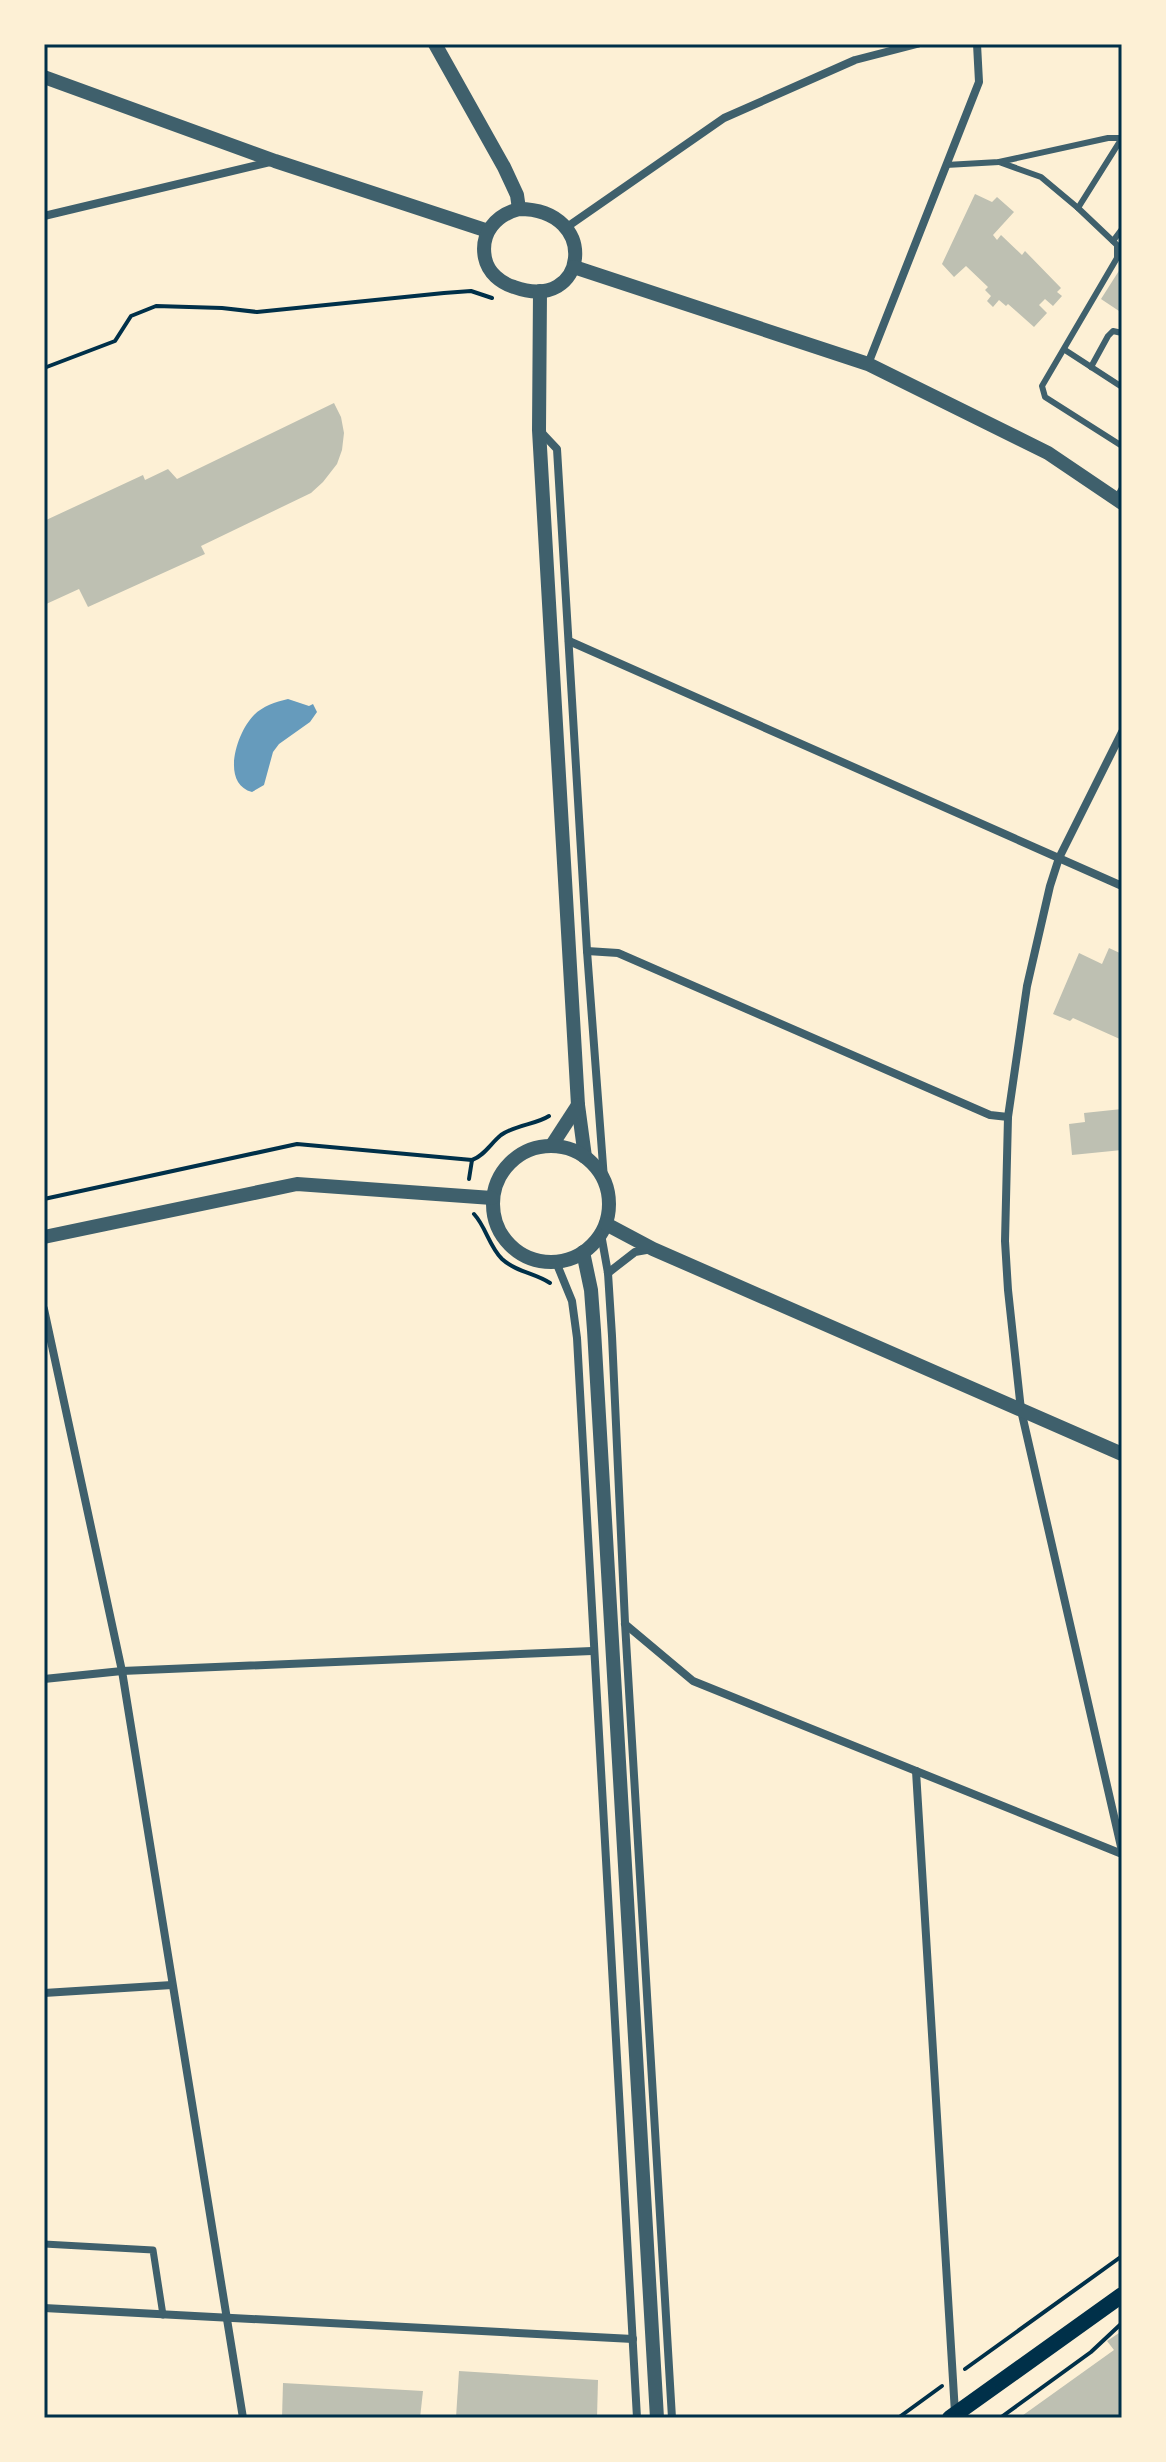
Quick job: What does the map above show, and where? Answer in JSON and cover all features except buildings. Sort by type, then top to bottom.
[{"type":"main road","points":[[952,2416],[1122,2295]]},
{"type":"street","points":[[435,44],[504,167],[517,195],[519,209]]},
{"type":"street","points":[[567,227],[724,118],[855,60],[917,44]]},
{"type":"street","points":[[868,364],[979,82],[977,44]]},
{"type":"street","points":[[44,77],[275,161],[488,231]]},
{"type":"street","points":[[44,216],[275,161]]},
{"type":"street","points":[[535,209],[551,215],[567,227],[577,253],[574,267],[563,284],[552,290],[516,288],[495,276],[487,265],[484,254],[488,231],[496,219],[506,212],[535,209]]},
{"type":"street","points":[[574,267],[868,364],[1048,453],[1120,497]]},
{"type":"street","points":[[540,291],[539,430],[578,1105],[585,1157]]},
{"type":"street","points":[[539,430],[557,449],[587,951],[604,1179],[609,1193],[609,1209],[603,1229],[608,1273],[625,1623],[672,2418]]},
{"type":"street","points":[[569,641],[1122,886]]},
{"type":"street","points":[[1122,732],[1059,858],[1027,986],[1008,1117],[1005,1241],[1021,1410],[1122,1852]]},
{"type":"street","points":[[587,951],[618,953],[990,1115],[1008,1117]]},
{"type":"street","points":[[552,1145],[578,1105]]},
{"type":"street","points":[[603,1229],[583,1252],[570,1259],[556,1262],[529,1257],[506,1241],[496,1225],[492,1198],[502,1171],[515,1157],[533,1148],[552,1145],[569,1148],[585,1157],[604,1179]]},
{"type":"street","points":[[44,1237],[297,1184],[492,1198]]},
{"type":"street","points":[[603,1229],[1122,1454]]},
{"type":"street","points":[[608,1273],[635,1252],[653,1249]]},
{"type":"street","points":[[583,1252],[591,1290],[594,1330],[657,2418]]},
{"type":"street","points":[[556,1262],[572,1301],[577,1338],[637,2418]]},
{"type":"street","points":[[44,1309],[122,1671],[243,2418]]},
{"type":"street","points":[[625,1623],[693,1681],[1122,1852]]},
{"type":"street","points":[[44,1679],[122,1671],[592,1651]]},
{"type":"street","points":[[916,1771],[953,2378],[952,2416]]},
{"type":"street","points":[[44,1993],[172,1985]]},
{"type":"street","points":[[44,2244],[153,2250],[163,2315]]},
{"type":"street","points":[[44,2308],[633,2339]]},
{"type":"lane","points":[[946,165],[999,162],[1108,138],[1122,138]]},
{"type":"lane","points":[[1078,208],[1122,138]]},
{"type":"lane","points":[[999,162],[1041,177],[1113,241],[1118,252],[1042,386],[1045,397],[1122,446]]},
{"type":"lane","points":[[1113,241],[1122,229]]},
{"type":"lane","points":[[1091,367],[1108,336],[1113,331],[1122,333]]},
{"type":"lane","points":[[1065,350],[1122,387]]},
{"type":"path","points":[[44,368],[115,341],[131,316],[156,306],[257,312],[471,291],[492,298]]},
{"type":"path","points":[[44,1199],[297,1144],[472,1160],[516,1126],[542,1120],[556,1106],[578,1105]]},
{"type":"path","points":[[466,1210],[476,1216],[486,1237],[503,1259],[554,1287]]},
{"type":"path","points":[[898,2418],[1122,2256]]},
{"type":"path","points":[[1000,2418],[1091,2352],[1122,2323]]},
{"type":"water","points":[[288,699],[309,706],[313,704],[317,712],[310,722],[279,744],[273,752],[264,785],[252,792],[242,787],[236,779],[237,744],[254,715],[261,709]]}]
